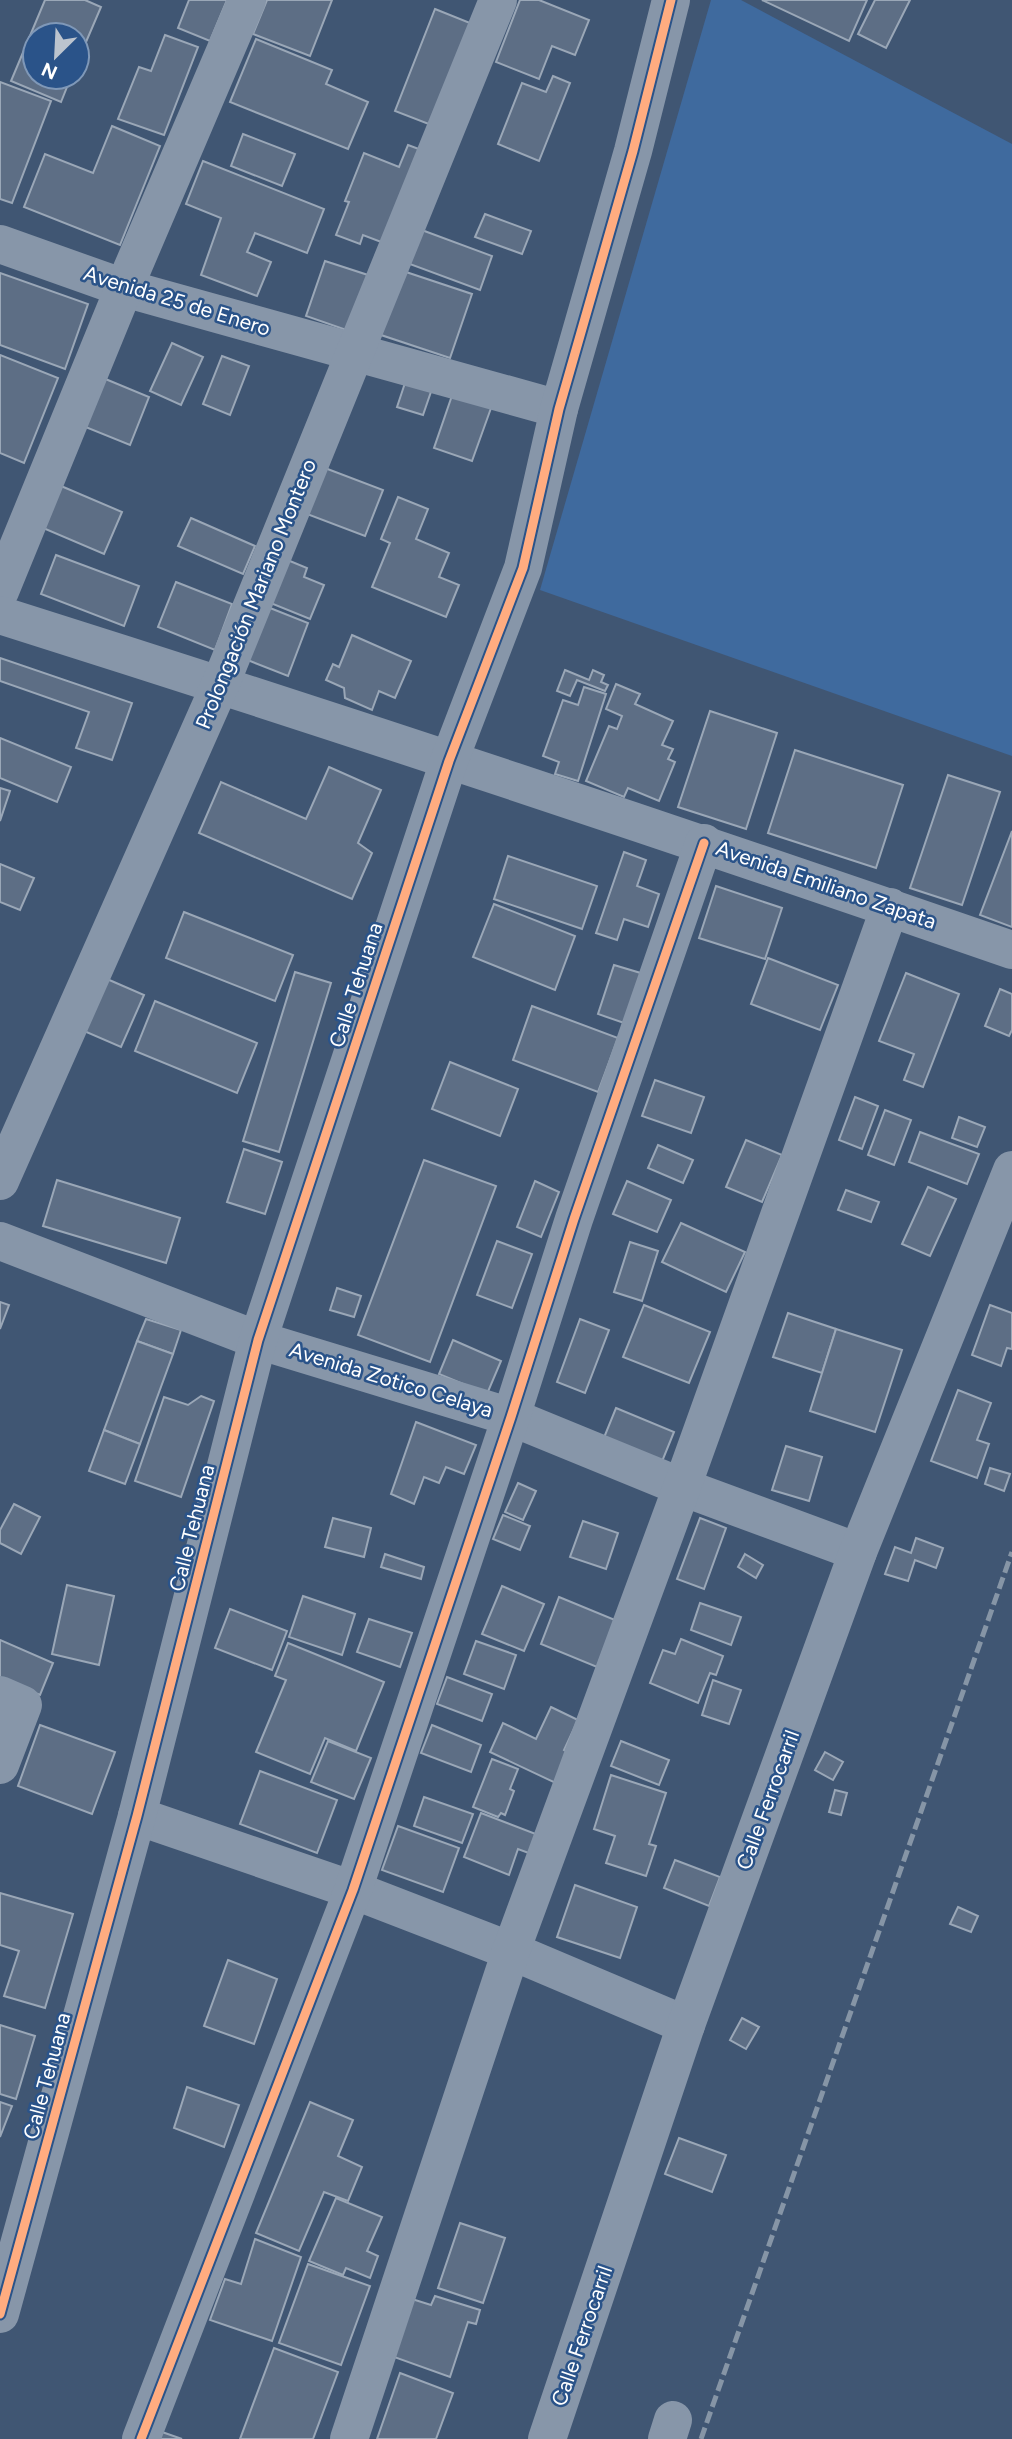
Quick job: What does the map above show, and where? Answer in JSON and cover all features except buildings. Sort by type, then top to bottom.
[{"type":"street","points":[[0,591],[124,288],[247,0]]},
{"type":"street","name":"Calle Tehuana","points":[[0,2309],[137,1816],[258,1340],[449,761],[523,568],[559,409],[633,151],[671,0]]},
{"type":"street","name":"Prolongación Mariano Montero","points":[[0,1181],[220,685],[495,1]]},
{"type":"street","name":"Avenida 25 de Enero","points":[[0,244],[124,288],[559,409]]},
{"type":"street","name":"Avenida Emiliano Zapata","points":[[0,615],[704,843],[1012,950]]},
{"type":"street","points":[[141,2439],[353,1890],[511,1417],[574,1219],[704,843]]},
{"type":"street","points":[[349,2439],[511,1951],[682,1487],[890,907]]},
{"type":"street","name":"Calle Ferrocarril","points":[[547,2439],[686,2025],[858,1552],[1012,1170]]},
{"type":"street","name":"Avenida Zotico Celaya","points":[[0,1241],[258,1340],[511,1417],[682,1487],[858,1552]]},
{"type":"street","points":[[0,1695],[23,1705],[0,1766]]},
{"type":"street","points":[[137,1816],[353,1890],[511,1951],[686,2025]]},
{"type":"shaded area","points":[[711,0],[741,0],[1012,144],[1012,756],[540,590]]},
{"type":"railway","points":[[701,2439],[1012,1552]]},
{"type":"cycle path","points":[[0,2314],[137,1816],[258,1340],[449,761],[523,568],[559,409],[633,151],[671,0]]},
{"type":"cycle path","points":[[141,2439],[353,1890],[511,1417],[574,1219],[704,843]]}]
